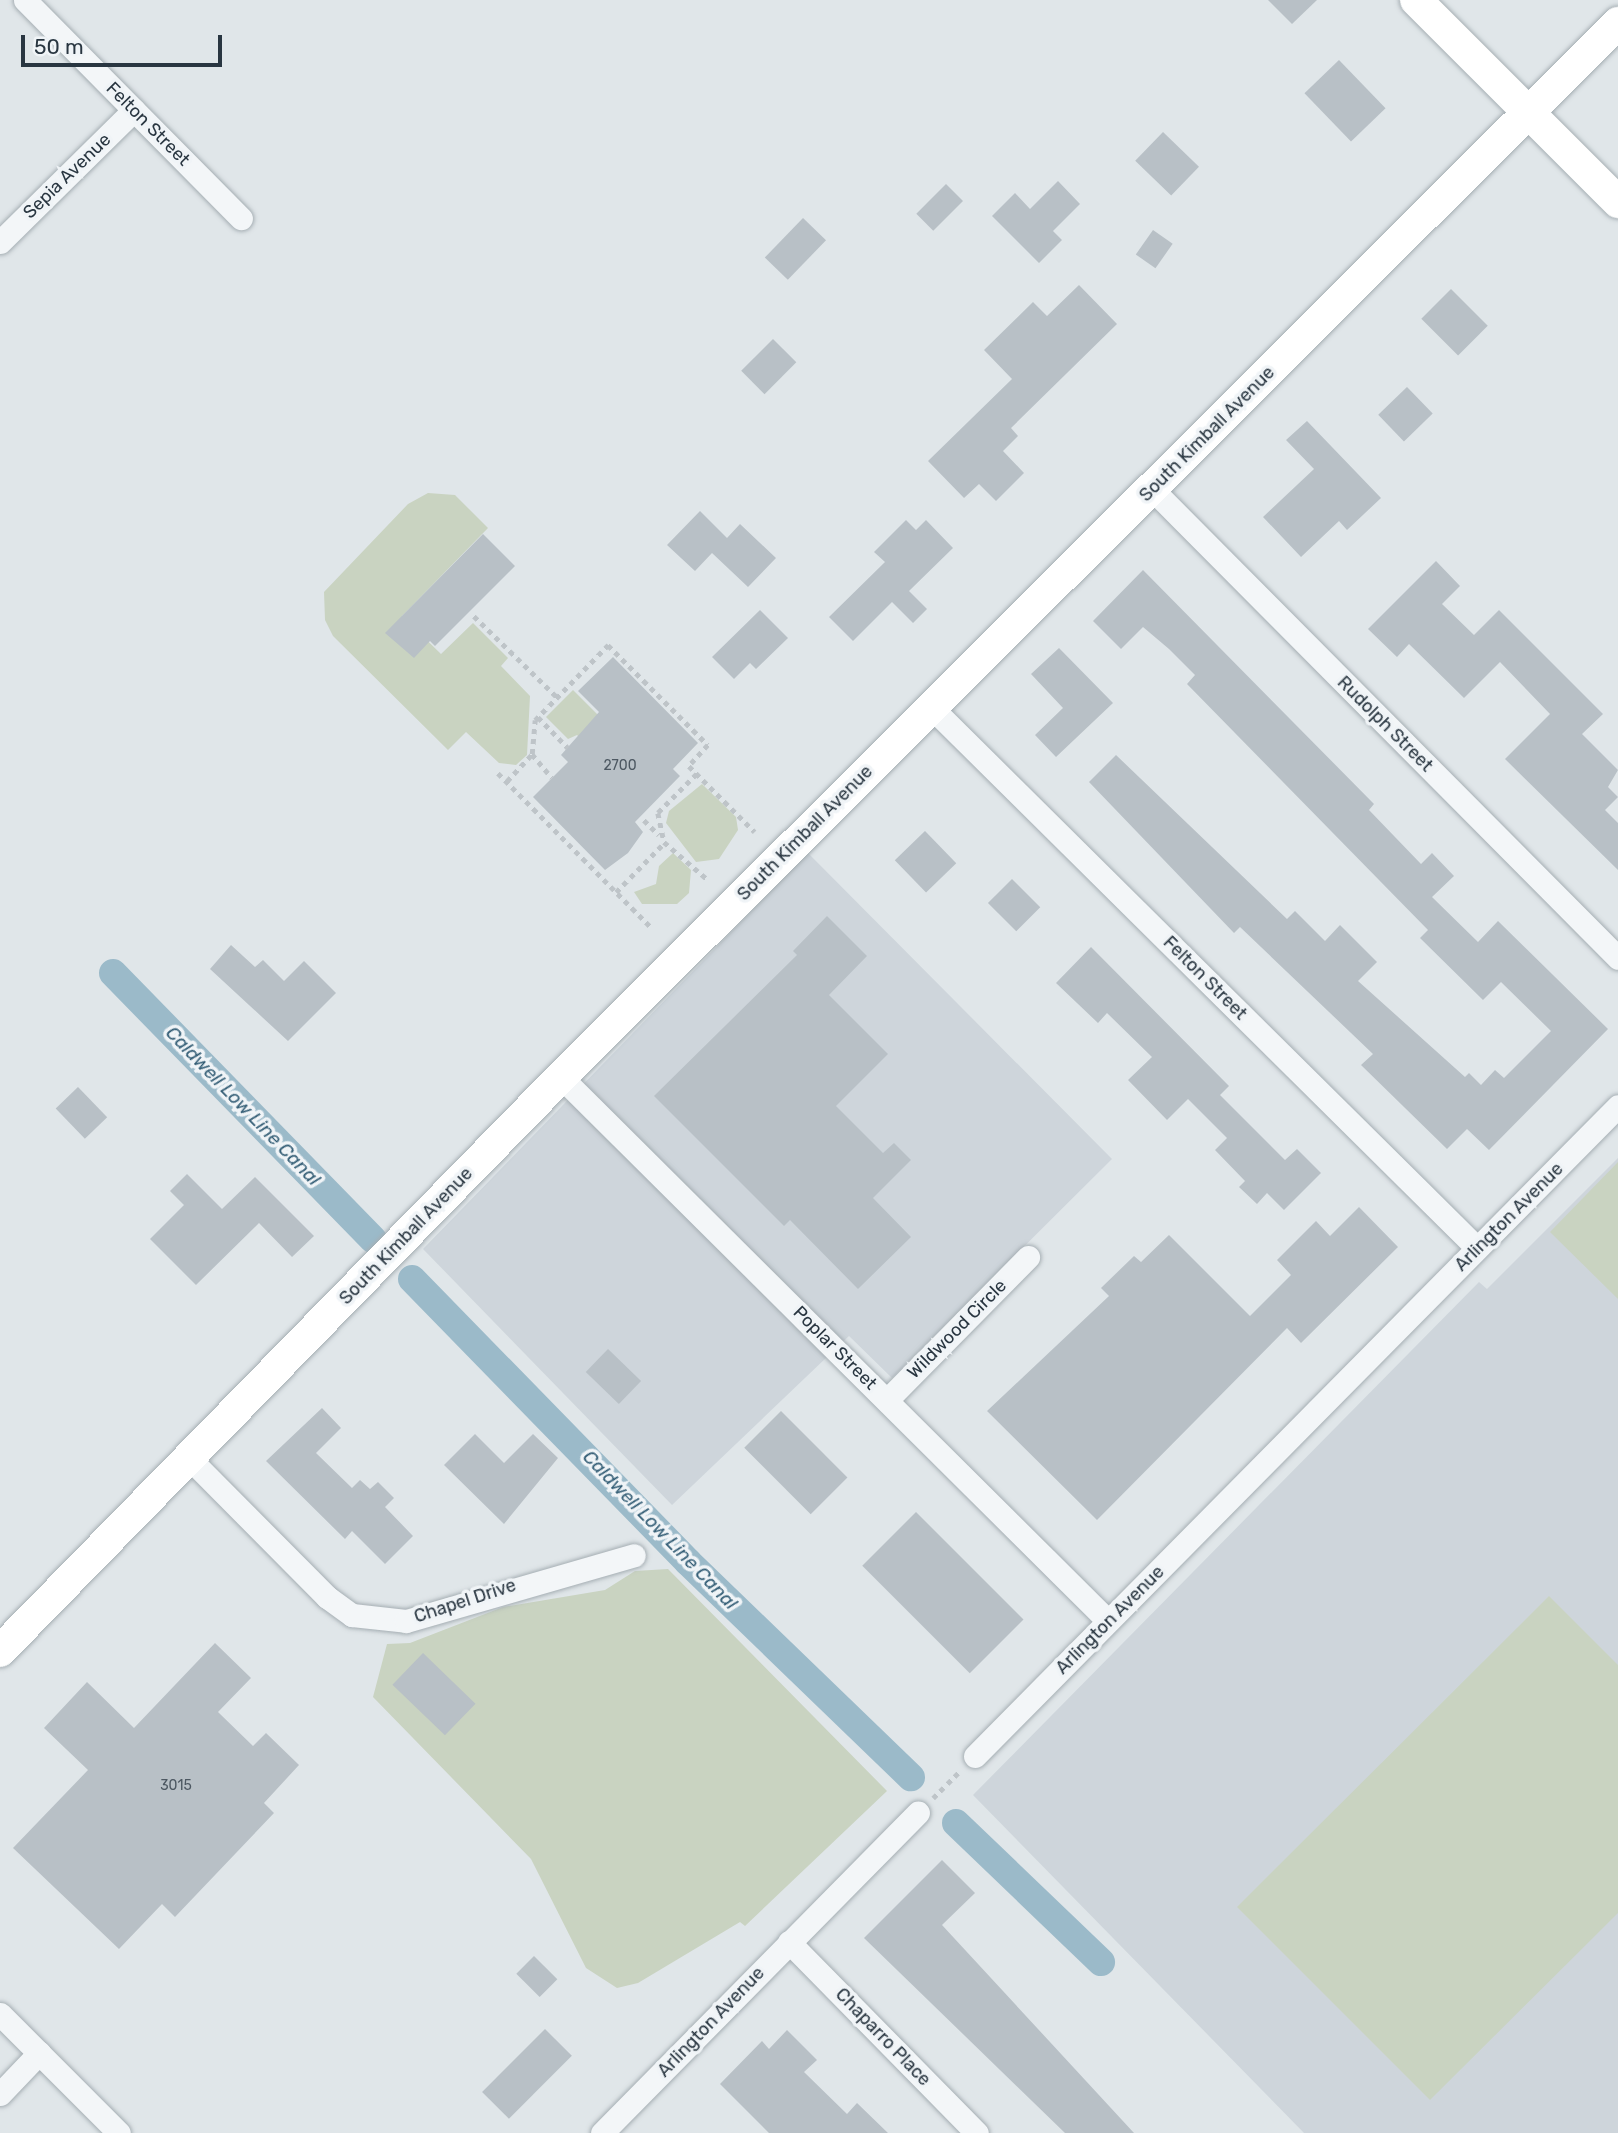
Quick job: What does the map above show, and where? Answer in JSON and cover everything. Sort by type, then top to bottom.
[{"type":"street","name":"Felton Street","points":[[25,0],[241,218]]},
{"type":"street","points":[[1416,0],[1618,202]]},
{"type":"street","name":"South Kimball Avenue","points":[[0,1651],[561,1077],[1618,23]]},
{"type":"street","name":"Sepia Avenue","points":[[0,242],[134,110]]},
{"type":"street","name":"Rudolph Street","points":[[1152,489],[1618,958]]},
{"type":"street","name":"Felton Street","points":[[932,708],[1477,1248]]},
{"type":"street","name":"Poplar Street","points":[[561,1077],[1108,1621]]},
{"type":"street","name":"Arlington Avenue","points":[[975,1756],[1618,1106]]},
{"type":"street","name":"Wildwood Circle","points":[[887,1400],[1028,1258]]},
{"type":"street","name":"Chapel Drive","points":[[189,1458],[327,1597],[352,1615],[406,1621],[634,1555]]},
{"type":"street","name":"Arlington Avenue","points":[[602,2133],[918,1813]]},
{"type":"street","name":"Chaparro Place","points":[[789,1942],[978,2133]]},
{"type":"street","points":[[0,2014],[119,2133]]},
{"type":"street","points":[[0,2094],[39,2053]]},
{"type":"path","points":[[474,616],[557,697]]},
{"type":"path","points":[[507,781],[532,754],[538,717],[608,645],[708,746],[689,766],[755,832]]},
{"type":"path","points":[[538,717],[568,748]]},
{"type":"path","points":[[532,754],[552,778]]},
{"type":"path","points":[[498,773],[651,927]]},
{"type":"path","points":[[660,836],[658,813],[697,774]]},
{"type":"path","points":[[644,820],[664,842],[707,879]]},
{"type":"path","points":[[616,892],[664,842]]},
{"type":"path","points":[[918,1813],[975,1756]]},
{"type":"shaded area","points":[[808,853],[1112,1159],[892,1378],[849,1336],[672,1505],[423,1249]]},
{"type":"shaded area","points":[[1618,1158],[1618,2133],[1304,2133],[973,1795],[1479,1282],[1487,1289]]},
{"type":"green space","points":[[428,493],[455,495],[488,528],[402,616],[441,654],[473,623],[508,658],[501,666],[530,696],[527,755],[516,765],[499,763],[466,732],[448,750],[333,636],[325,620],[324,592],[408,504]]},
{"type":"green space","points":[[573,690],[598,715],[583,741],[577,735],[568,739],[546,717]]},
{"type":"green space","points":[[702,784],[736,817],[738,830],[719,859],[696,862],[666,823],[669,811]]},
{"type":"green space","points":[[673,853],[691,870],[689,893],[677,904],[642,904],[634,892],[656,884],[659,866]]},
{"type":"green space","points":[[1618,1162],[1618,1299],[1550,1232]]},
{"type":"green space","points":[[668,1569],[887,1791],[745,1926],[740,1922],[638,1983],[617,1988],[586,1968],[531,1859],[373,1697],[387,1644],[410,1643],[503,1607],[605,1590],[635,1571]]},
{"type":"green space","points":[[1549,1596],[1618,1665],[1618,1913],[1430,2100],[1237,1907]]},
{"type":"building","points":[[1268,0],[1317,0],[1292,24]]},
{"type":"building","points":[[1339,60],[1386,108],[1351,142],[1304,93]]},
{"type":"building","points":[[1163,132],[1199,167],[1171,196],[1135,161]]},
{"type":"building","points":[[1058,181],[1080,204],[1053,231],[1062,240],[1039,263],[992,216],[1015,193],[1030,209]]},
{"type":"building","points":[[946,184],[963,201],[933,231],[916,214]]},
{"type":"building","points":[[803,218],[826,240],[788,280],[765,258]]},
{"type":"building","points":[[1153,230],[1173,244],[1155,268],[1136,255]]},
{"type":"building","points":[[1079,285],[1117,324],[1011,428],[1018,436],[1003,451],[1024,473],[996,501],[979,484],[964,498],[928,461],[1012,379],[984,350],[1033,302],[1047,316]]},
{"type":"building","points":[[1451,289],[1488,326],[1458,355],[1421,319]]},
{"type":"building","points":[[773,339],[796,362],[765,394],[741,371]]},
{"type":"building","points":[[1407,387],[1433,414],[1404,441],[1378,415]]},
{"type":"building","points":[[1307,421],[1381,498],[1347,530],[1339,521],[1301,557],[1263,517],[1314,469],[1286,440]]},
{"type":"building","points":[[700,511],[727,538],[740,524],[776,558],[748,587],[712,553],[695,571],[667,545]]},
{"type":"building","points":[[906,520],[916,530],[926,520],[953,548],[909,591],[927,609],[913,623],[892,602],[853,641],[829,617],[885,562],[874,552]]},
{"type":"building","points":[[483,534],[515,566],[435,646],[430,641],[414,658],[385,633]]},
{"type":"building","points":[[1436,561],[1460,586],[1442,604],[1474,635],[1499,610],[1603,714],[1582,734],[1618,770],[1608,787],[1618,797],[1605,810],[1618,823],[1618,870],[1505,759],[1550,714],[1500,662],[1464,698],[1409,644],[1397,657],[1368,629]]},
{"type":"building","points":[[1143,570],[1374,804],[1369,810],[1421,864],[1432,853],[1454,876],[1432,897],[1478,942],[1498,921],[1608,1029],[1489,1150],[1467,1129],[1447,1149],[1361,1065],[1373,1054],[1240,927],[1234,933],[1089,782],[1116,755],[1287,919],[1295,911],[1325,941],[1340,925],[1377,962],[1358,981],[1465,1077],[1469,1073],[1481,1085],[1495,1070],[1504,1078],[1551,1031],[1501,982],[1483,1000],[1420,938],[1428,930],[1187,684],[1195,675],[1169,649],[1143,627],[1121,649],[1093,621]]},
{"type":"building","points":[[760,610],[788,638],[756,669],[750,663],[734,679],[712,657]]},
{"type":"building","points":[[1059,648],[1113,703],[1056,757],[1035,735],[1063,708],[1031,674]]},
{"type":"building","points":[[613,657],[698,743],[673,769],[680,776],[635,822],[643,832],[628,853],[605,870],[533,797],[568,762],[561,755],[599,712],[578,691]]},
{"type":"building","points":[[925,831],[956,863],[926,893],[895,860]]},
{"type":"building","points":[[1012,879],[1040,907],[1016,931],[988,903]]},
{"type":"building","points":[[827,916],[867,956],[829,995],[888,1054],[836,1106],[883,1153],[894,1143],[911,1160],[873,1198],[911,1237],[858,1289],[790,1220],[784,1226],[654,1096],[797,955],[793,951]]},
{"type":"building","points":[[231,945],[255,967],[263,960],[284,981],[304,961],[336,993],[288,1041],[210,969]]},
{"type":"building","points":[[1091,947],[1229,1086],[1220,1095],[1285,1160],[1297,1149],[1321,1173],[1284,1210],[1267,1193],[1257,1204],[1239,1187],[1245,1181],[1215,1150],[1227,1138],[1188,1099],[1167,1120],[1128,1080],[1152,1057],[1107,1013],[1098,1023],[1056,983]]},
{"type":"building","points":[[78,1087],[107,1117],[85,1139],[56,1109]]},
{"type":"building","points":[[187,1174],[222,1209],[255,1177],[314,1236],[292,1257],[259,1223],[196,1285],[150,1239],[184,1205],[170,1191]]},
{"type":"building","points":[[1359,1207],[1398,1247],[1301,1343],[1287,1328],[1097,1520],[987,1411],[1109,1296],[1101,1288],[1134,1256],[1141,1262],[1169,1235],[1250,1316],[1291,1275],[1277,1260],[1316,1221],[1330,1236]]},
{"type":"building","points":[[608,1349],[641,1381],[619,1404],[586,1372]]},
{"type":"building","points":[[322,1408],[341,1428],[316,1453],[352,1488],[360,1480],[370,1489],[378,1482],[394,1498],[385,1507],[413,1536],[385,1564],[352,1531],[345,1539],[266,1461]]},
{"type":"building","points":[[781,1411],[847,1477],[811,1514],[744,1448]]},
{"type":"building","points":[[475,1434],[504,1463],[533,1434],[558,1458],[504,1524],[444,1465]]},
{"type":"building","points":[[916,1512],[1023,1619],[970,1673],[862,1566]]},
{"type":"building","points":[[215,1643],[251,1678],[218,1712],[253,1746],[266,1733],[299,1765],[264,1803],[274,1813],[175,1917],[162,1904],[119,1949],[13,1848],[88,1770],[44,1728],[87,1682],[134,1728]]},
{"type":"building","points":[[423,1653],[476,1704],[445,1735],[392,1685]]},
{"type":"building","points":[[942,1860],[975,1893],[942,1925],[1134,2133],[1065,2133],[864,1938]]},
{"type":"building","points":[[534,1956],[557,1979],[540,1997],[516,1974]]},
{"type":"building","points":[[545,2029],[572,2056],[509,2119],[482,2092]]},
{"type":"building","points":[[787,2030],[817,2060],[804,2072],[847,2114],[857,2103],[888,2133],[769,2133],[720,2084],[762,2041],[769,2049]]},
{"type":"waterway","name":"Caldwell Low Line Canal","points":[[113,973],[373,1239]]},
{"type":"waterway","name":"Caldwell Low Line Canal","points":[[412,1279],[688,1562],[911,1777]]},
{"type":"waterway","name":"Caldwell Low Line Canal","points":[[956,1823],[1101,1962]]}]
